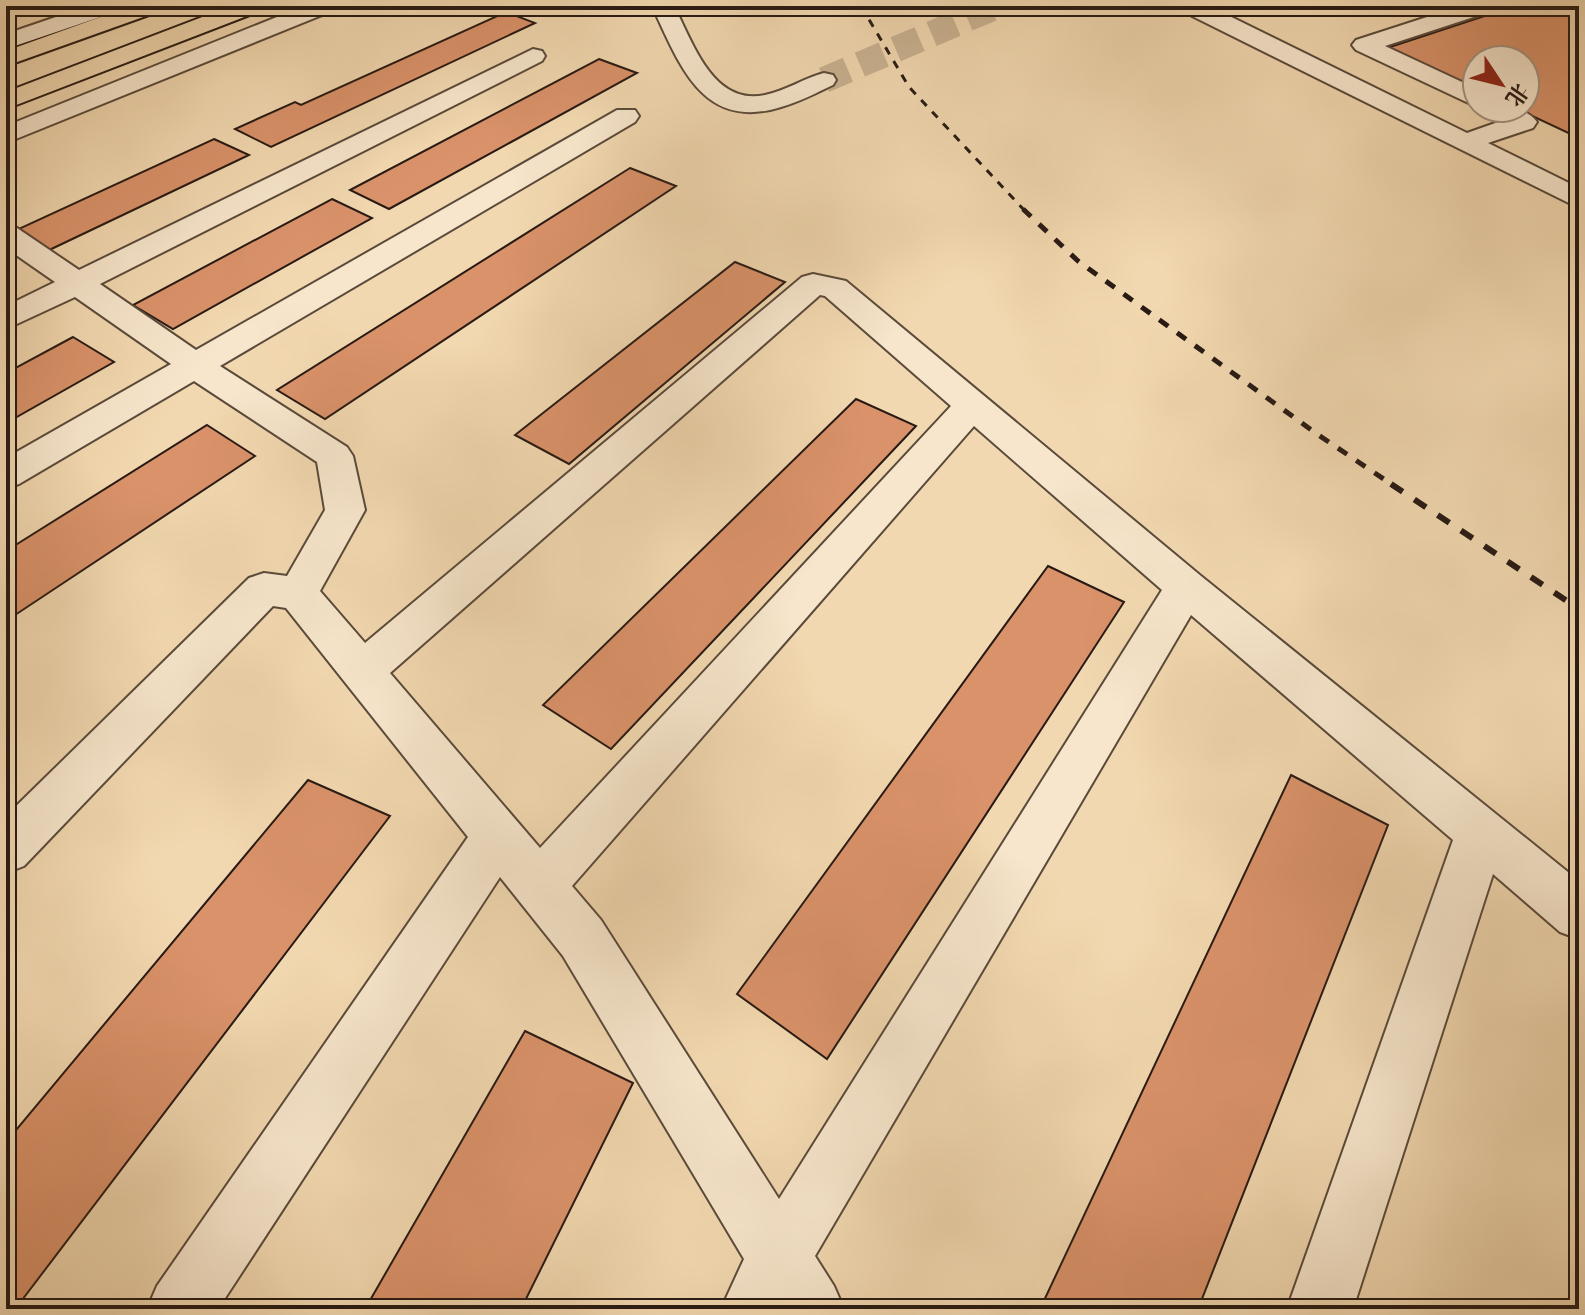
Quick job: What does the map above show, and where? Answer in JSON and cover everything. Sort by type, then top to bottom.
[{"type":"main road","points":[[6,88],[221,6]]},
{"type":"main road","points":[[6,101],[252,6]]},
{"type":"main road","points":[[6,59],[161,9]]},
{"type":"main road","points":[[6,73],[161,9]]},
{"type":"street","points":[[6,42],[110,6]]},
{"type":"street","points":[[6,135],[324,6]]},
{"type":"street","points":[[663,6],[691,65],[708,88],[726,100],[747,104],[770,102],[824,80]]},
{"type":"street","points":[[1198,6],[1200,11],[1461,94]]},
{"type":"street","points":[[1338,54],[1484,6]]},
{"type":"street","points":[[1338,54],[1466,142],[1579,199]]},
{"type":"street","points":[[6,319],[533,56]]},
{"type":"street","points":[[6,475],[626,116]]},
{"type":"street","points":[[1466,142],[1518,124]]},
{"type":"street","points":[[6,234],[195,365],[334,456],[345,510],[298,593]]},
{"type":"street","points":[[362,671],[813,284],[835,288],[1186,587],[1579,914]]},
{"type":"street","points":[[539,886],[972,406]]},
{"type":"street","points":[[754,1309],[779,1256],[1186,587]]},
{"type":"street","points":[[6,850],[264,589],[298,593],[582,938],[811,1309]]},
{"type":"street","points":[[1320,1309],[1481,832]]},
{"type":"street","points":[[180,1309],[498,836]]},
{"type":"building","points":[[1515,6],[1579,6],[1579,138],[1541,120],[1541,44],[1461,44],[1461,83],[1387,48]]},
{"type":"building","points":[[506,12],[535,23],[271,147],[235,129],[295,102],[301,105]]},
{"type":"building","points":[[599,59],[637,73],[389,209],[350,190]]},
{"type":"building","points":[[214,139],[249,155],[45,252],[12,232]]},
{"type":"building","points":[[630,168],[676,186],[325,419],[277,390]]},
{"type":"building","points":[[332,199],[372,218],[173,329],[133,305]]},
{"type":"building","points":[[735,262],[785,282],[569,464],[515,435]]},
{"type":"building","points":[[73,337],[114,362],[6,423],[6,373]]},
{"type":"building","points":[[856,399],[916,426],[611,749],[543,705]]},
{"type":"building","points":[[207,425],[255,456],[6,621],[6,551]]},
{"type":"building","points":[[1048,566],[1124,602],[827,1059],[737,994]]},
{"type":"building","points":[[1291,775],[1388,825],[1198,1309],[1040,1309]]},
{"type":"building","points":[[308,780],[390,816],[19,1304],[6,1296],[6,1142]]},
{"type":"building","points":[[525,1031],[633,1083],[521,1309],[365,1309]]},
{"type":"tunnel","points":[[824,80],[997,6]]},
{"type":"railway","points":[[861,6],[909,87],[1024,210]]},
{"type":"railway","points":[[1024,210],[1078,261],[1393,486]]},
{"type":"railway","points":[[1393,486],[1579,609]]}]
